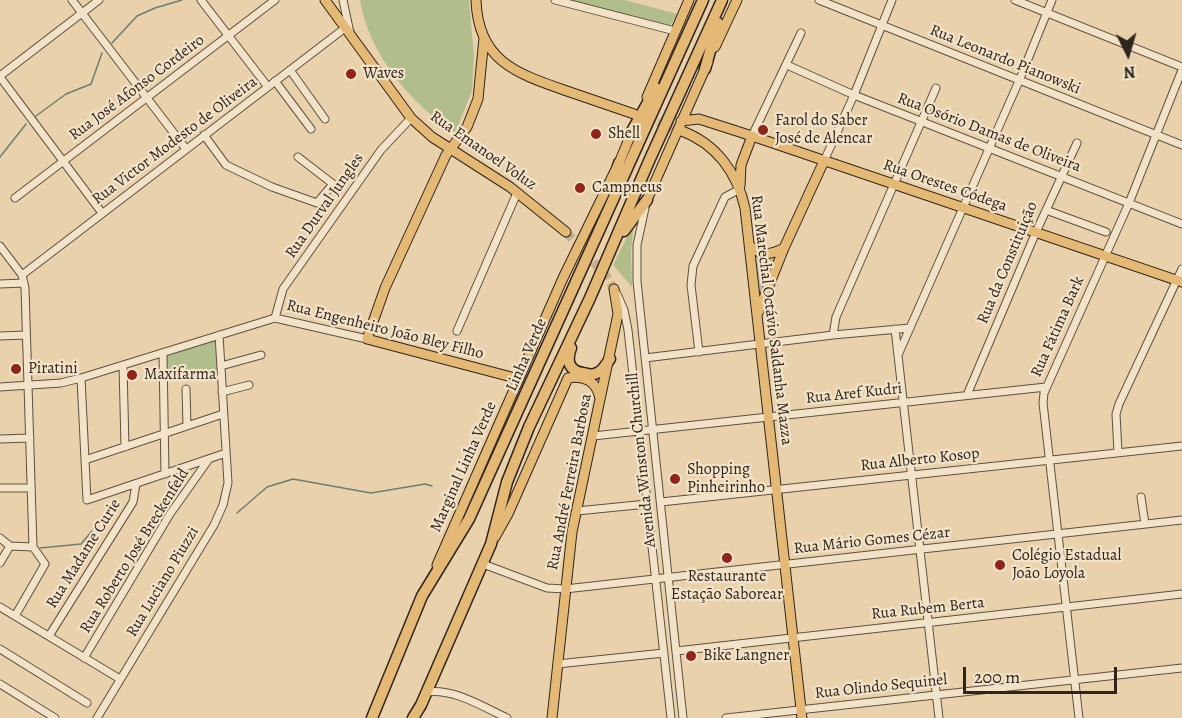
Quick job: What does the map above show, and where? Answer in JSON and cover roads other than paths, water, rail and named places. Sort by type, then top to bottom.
[{"type":"highway","name":"Linha Verde","points":[[372,718],[428,584],[474,509],[702,0]]},
{"type":"highway","name":"Linha Verde","points":[[413,718],[491,544],[507,482],[529,427],[615,243],[649,161],[722,0]]},
{"type":"highway","points":[[705,69],[718,21],[727,0]]},
{"type":"highway","points":[[631,133],[694,20]]},
{"type":"highway","points":[[603,218],[619,163]]},
{"type":"highway","points":[[615,243],[647,200]]},
{"type":"highway","points":[[590,298],[590,307],[569,354],[569,363],[571,369],[592,375],[602,370],[610,359]]},
{"type":"main road","name":"Rua Emanoel Voluz","points":[[325,0],[411,118],[432,137],[517,193],[566,232]]},
{"type":"main road","points":[[476,0],[478,20],[484,38],[501,62],[525,76],[634,114]]},
{"type":"main road","name":"Marginal Linha Verde","points":[[428,584],[563,278],[619,163],[689,0]]},
{"type":"main road","points":[[647,200],[737,0]]},
{"type":"main road","points":[[367,339],[385,288],[446,155],[462,136],[475,108],[478,99],[484,38]]},
{"type":"main road","points":[[481,62],[501,62]]},
{"type":"main road","name":"Rua Orestes Códega","points":[[687,107],[699,119],[1180,281]]},
{"type":"main road","name":"Rua Orestes Códega","points":[[681,126],[699,119]]},
{"type":"main road","name":"Rua Marechal Octávio Saldanha Mazza","points":[[681,126],[708,145],[729,167],[740,189],[745,208],[802,714]]},
{"type":"main road","points":[[740,189],[741,165],[753,136]]},
{"type":"main road","points":[[757,314],[824,161]]},
{"type":"main road","points":[[729,167],[741,165]]},
{"type":"main road","points":[[750,246],[766,255],[784,249]]},
{"type":"main road","name":"Rua André Ferreira Barbosa","points":[[552,718],[565,589],[576,511],[618,314],[614,289]]},
{"type":"main road","name":"Rua Engenheiro João Bley Filho","points":[[367,339],[519,379]]},
{"type":"main road","points":[[491,544],[508,514],[568,378],[577,376],[586,378],[599,392],[600,401]]},
{"type":"street","points":[[72,0],[186,149]]},
{"type":"street","points":[[99,0],[0,76],[102,213]]},
{"type":"street","points":[[201,0],[268,87]]},
{"type":"street","name":"Rua José Afonso Cordeiro","points":[[15,198],[275,0]]},
{"type":"street","points":[[343,0],[352,39]]},
{"type":"street","points":[[555,0],[675,31]]},
{"type":"street","name":"Rua Leonardo Pianowski","points":[[819,0],[1182,145]]},
{"type":"street","points":[[824,161],[854,95],[892,0]]},
{"type":"street","points":[[1014,0],[1182,69]]},
{"type":"street","points":[[898,356],[1019,81],[1052,0]]},
{"type":"street","name":"Rua Victor Modesto de Oliveira","points":[[22,275],[345,28]]},
{"type":"street","points":[[753,136],[801,33]]},
{"type":"street","name":"Rua Osório Damas de Oliveira","points":[[787,65],[854,95],[1182,224]]},
{"type":"street","name":"Rua Fátima Bark","points":[[1079,718],[1043,403],[1046,387],[1129,203],[1182,69]]},
{"type":"street","points":[[290,70],[325,119]]},
{"type":"street","points":[[275,81],[311,129]]},
{"type":"street","points":[[833,335],[836,317],[936,88]]},
{"type":"street","name":"Rua Durval Jungles","points":[[275,318],[283,288],[381,150],[411,118]]},
{"type":"street","points":[[204,135],[226,165],[272,187],[317,203],[333,184],[298,157]]},
{"type":"street","name":"Rua da Constituição","points":[[967,395],[1036,232],[1077,143]]},
{"type":"street","points":[[699,352],[691,285],[693,266],[725,197],[740,189]]},
{"type":"street","points":[[457,331],[517,193]]},
{"type":"street","name":"Avenida Winston Churchill","points":[[647,200],[639,230],[636,258],[683,718]]},
{"type":"street","points":[[1046,210],[1106,231]]},
{"type":"street","points":[[0,246],[22,275],[24,283],[33,547],[45,564],[15,616]]},
{"type":"street","points":[[1118,452],[1116,414],[1119,404],[1180,281],[1182,269]]},
{"type":"street","points":[[0,284],[24,283]]},
{"type":"street","name":"Avenida Winston Churchill","points":[[614,289],[626,319],[671,718]]},
{"type":"street","name":"Rua Engenheiro João Bley Filho","points":[[0,387],[61,383],[81,378],[275,318],[367,339]]},
{"type":"street","points":[[645,358],[910,328]]},
{"type":"street","points":[[895,329],[939,718]]},
{"type":"street","points":[[0,336],[26,335]]},
{"type":"street","name":"Rua Luciano Piuzzi","points":[[97,718],[214,525],[223,505],[228,483],[219,335]]},
{"type":"street","points":[[163,353],[165,474]]},
{"type":"street","points":[[221,366],[261,355]]},
{"type":"street","points":[[123,365],[125,447]]},
{"type":"street","points":[[81,378],[87,500],[226,453]]},
{"type":"street","points":[[222,392],[249,385]]},
{"type":"street","name":"Rua Aref Kudri","points":[[593,436],[1046,387]]},
{"type":"street","points":[[186,389],[187,426]]},
{"type":"street","points":[[85,460],[223,414]]},
{"type":"street","points":[[0,439],[30,438]]},
{"type":"street","name":"Rua Alberto Kosop","points":[[661,502],[1182,446]]},
{"type":"street","name":"Rua Roberto José Breckenfeld","points":[[84,658],[170,514],[209,458]]},
{"type":"street","name":"Rua Madame Curie","points":[[49,636],[133,502],[136,484]]},
{"type":"street","points":[[0,488],[31,488]]},
{"type":"street","points":[[1141,497],[1145,524]]},
{"type":"street","points":[[576,511],[647,504]]},
{"type":"street","name":"Rua Mário Gomes Cézar","points":[[483,564],[547,588],[565,589],[1182,520]]},
{"type":"street","points":[[0,538],[10,546],[33,547]]},
{"type":"street","points":[[0,563],[10,546]]},
{"type":"street","name":"Rua Rubem Berta","points":[[676,651],[1182,594]]},
{"type":"street","points":[[0,607],[120,679]]},
{"type":"street","points":[[0,649],[87,702]]},
{"type":"street","points":[[557,664],[664,652]]},
{"type":"street","name":"Rua Olindo Sequinel","points":[[726,718],[802,714],[936,695],[1182,668]]},
{"type":"street","points":[[0,684],[55,718]]},
{"type":"street","points":[[426,692],[455,695],[507,718]]},
{"type":"waterway","points":[[112,43],[137,16],[182,0]]},
{"type":"waterway","points":[[36,116],[66,94],[91,84],[102,53]]},
{"type":"waterway","points":[[0,157],[26,124]]},
{"type":"waterway","points":[[237,513],[267,487],[293,479],[371,493],[425,484],[432,486]]},
{"type":"waterway","points":[[40,548],[81,544],[92,531]]},
{"type":"tunnel","points":[[645,118],[682,131]]},
{"type":"tunnel","points":[[566,232],[607,277],[614,289]]},
{"type":"place","name":"Waves","points":[[351,74]]},
{"type":"place","name":"Farol do Saber José de Alencar","points":[[763,130]]},
{"type":"place","name":"Shell","points":[[596,134]]},
{"type":"place","name":"Campneus","points":[[580,188]]},
{"type":"place","name":"Piratini","points":[[16,369]]},
{"type":"place","name":"Maxifarma","points":[[132,375]]},
{"type":"place","name":"Shopping Pinheirinho","points":[[675,479]]},
{"type":"place","name":"Restaurante Estação Saborear","points":[[727,558]]},
{"type":"place","name":"Colégio Estadual João Loyola","points":[[1000,565]]},
{"type":"place","name":"Bike Langner","points":[[691,656]]}]
